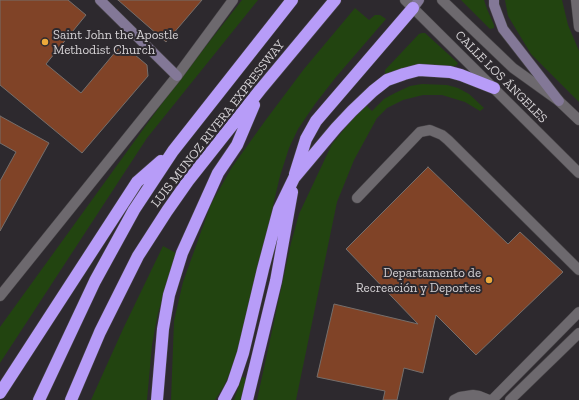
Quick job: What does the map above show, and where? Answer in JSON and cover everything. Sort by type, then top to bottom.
[{"type":"highway","name":"LUIS MUNOZ RIVERA EXPRESSWAY","points":[[39,400],[95,281],[134,210],[172,151],[292,0]]},
{"type":"highway","name":"LUIS MUNOZ RIVERA EXPRESSWAY","points":[[71,400],[100,332],[138,256],[167,211],[188,181],[260,90],[333,2]]},
{"type":"highway","points":[[247,400],[276,281],[294,178],[306,139],[316,121],[412,3]]},
{"type":"highway","points":[[224,400],[233,383],[243,353],[279,210],[294,178],[352,110],[387,80],[419,70],[450,72],[494,88]]},
{"type":"highway","points":[[157,400],[163,329],[168,302],[182,252],[218,173],[237,145],[260,90]]},
{"type":"highway","points":[[0,393],[137,182],[172,151]]},
{"type":"street","points":[[100,0],[177,76]]},
{"type":"street","points":[[0,296],[177,76],[233,0]]},
{"type":"street","name":"CALLE LOS ÁNGELES","points":[[442,0],[513,68],[559,100],[579,120]]},
{"type":"street","points":[[494,0],[494,5],[503,29],[559,100]]},
{"type":"street","points":[[576,0],[579,27]]},
{"type":"street","name":"CALLE LOS ÁNGELES","points":[[412,3],[579,173]]},
{"type":"street","points":[[357,198],[420,132],[430,130],[442,135],[448,140],[579,270]]},
{"type":"street","points":[[454,400],[460,397],[472,395],[491,400],[579,312]]},
{"type":"street","points":[[510,400],[579,333]]},
{"type":"street","points":[[554,337],[565,348]]},
{"type":"green space","points":[[242,0],[258,0],[147,138],[0,363],[0,327],[173,88]]},
{"type":"green space","points":[[461,0],[484,0],[494,28],[490,29]]},
{"type":"green space","points":[[505,0],[562,0],[568,25],[579,51],[579,102],[531,54],[508,16]]},
{"type":"green space","points":[[355,8],[369,20],[375,15],[380,15],[386,19],[315,104],[298,129],[289,148],[280,176],[234,363],[224,386],[215,400],[171,400],[174,321],[183,282],[211,204],[232,167],[265,121],[304,69]]},
{"type":"green space","points":[[425,33],[458,63],[457,65],[453,67],[447,65],[421,65],[385,76],[385,70],[419,34]]},
{"type":"green space","points":[[422,84],[447,85],[458,88],[469,94],[484,108],[480,111],[465,102],[442,95],[423,95],[403,100],[387,108],[377,118],[354,160],[337,202],[296,400],[257,400],[291,243],[299,214],[332,144],[365,104],[372,111],[384,99],[395,93],[410,86]]},
{"type":"green space","points":[[163,246],[176,253],[158,313],[152,345],[147,400],[91,400],[123,329]]},
{"type":"green space","points":[[242,377],[247,378],[241,400],[234,400]]},
{"type":"building","points":[[0,0],[68,0],[86,15],[46,64],[81,93],[122,44],[147,65],[148,76],[82,153],[0,85]]},
{"type":"building","points":[[118,0],[202,0],[166,42]]},
{"type":"building","points":[[0,116],[49,143],[0,231],[0,181],[16,152],[0,143]]},
{"type":"building","name":"Departamento de Recreación y Deportes","points":[[428,167],[508,244],[520,232],[563,272],[476,355],[436,315],[423,373],[404,368],[397,400],[383,400],[385,391],[317,377],[334,304],[418,324],[346,249]]},
{"type":"place","name":"Saint John the Apostle Methodist Church","points":[[45,42]]},
{"type":"place","name":"Departamento de Recreación y Deportes","points":[[489,280]]}]
